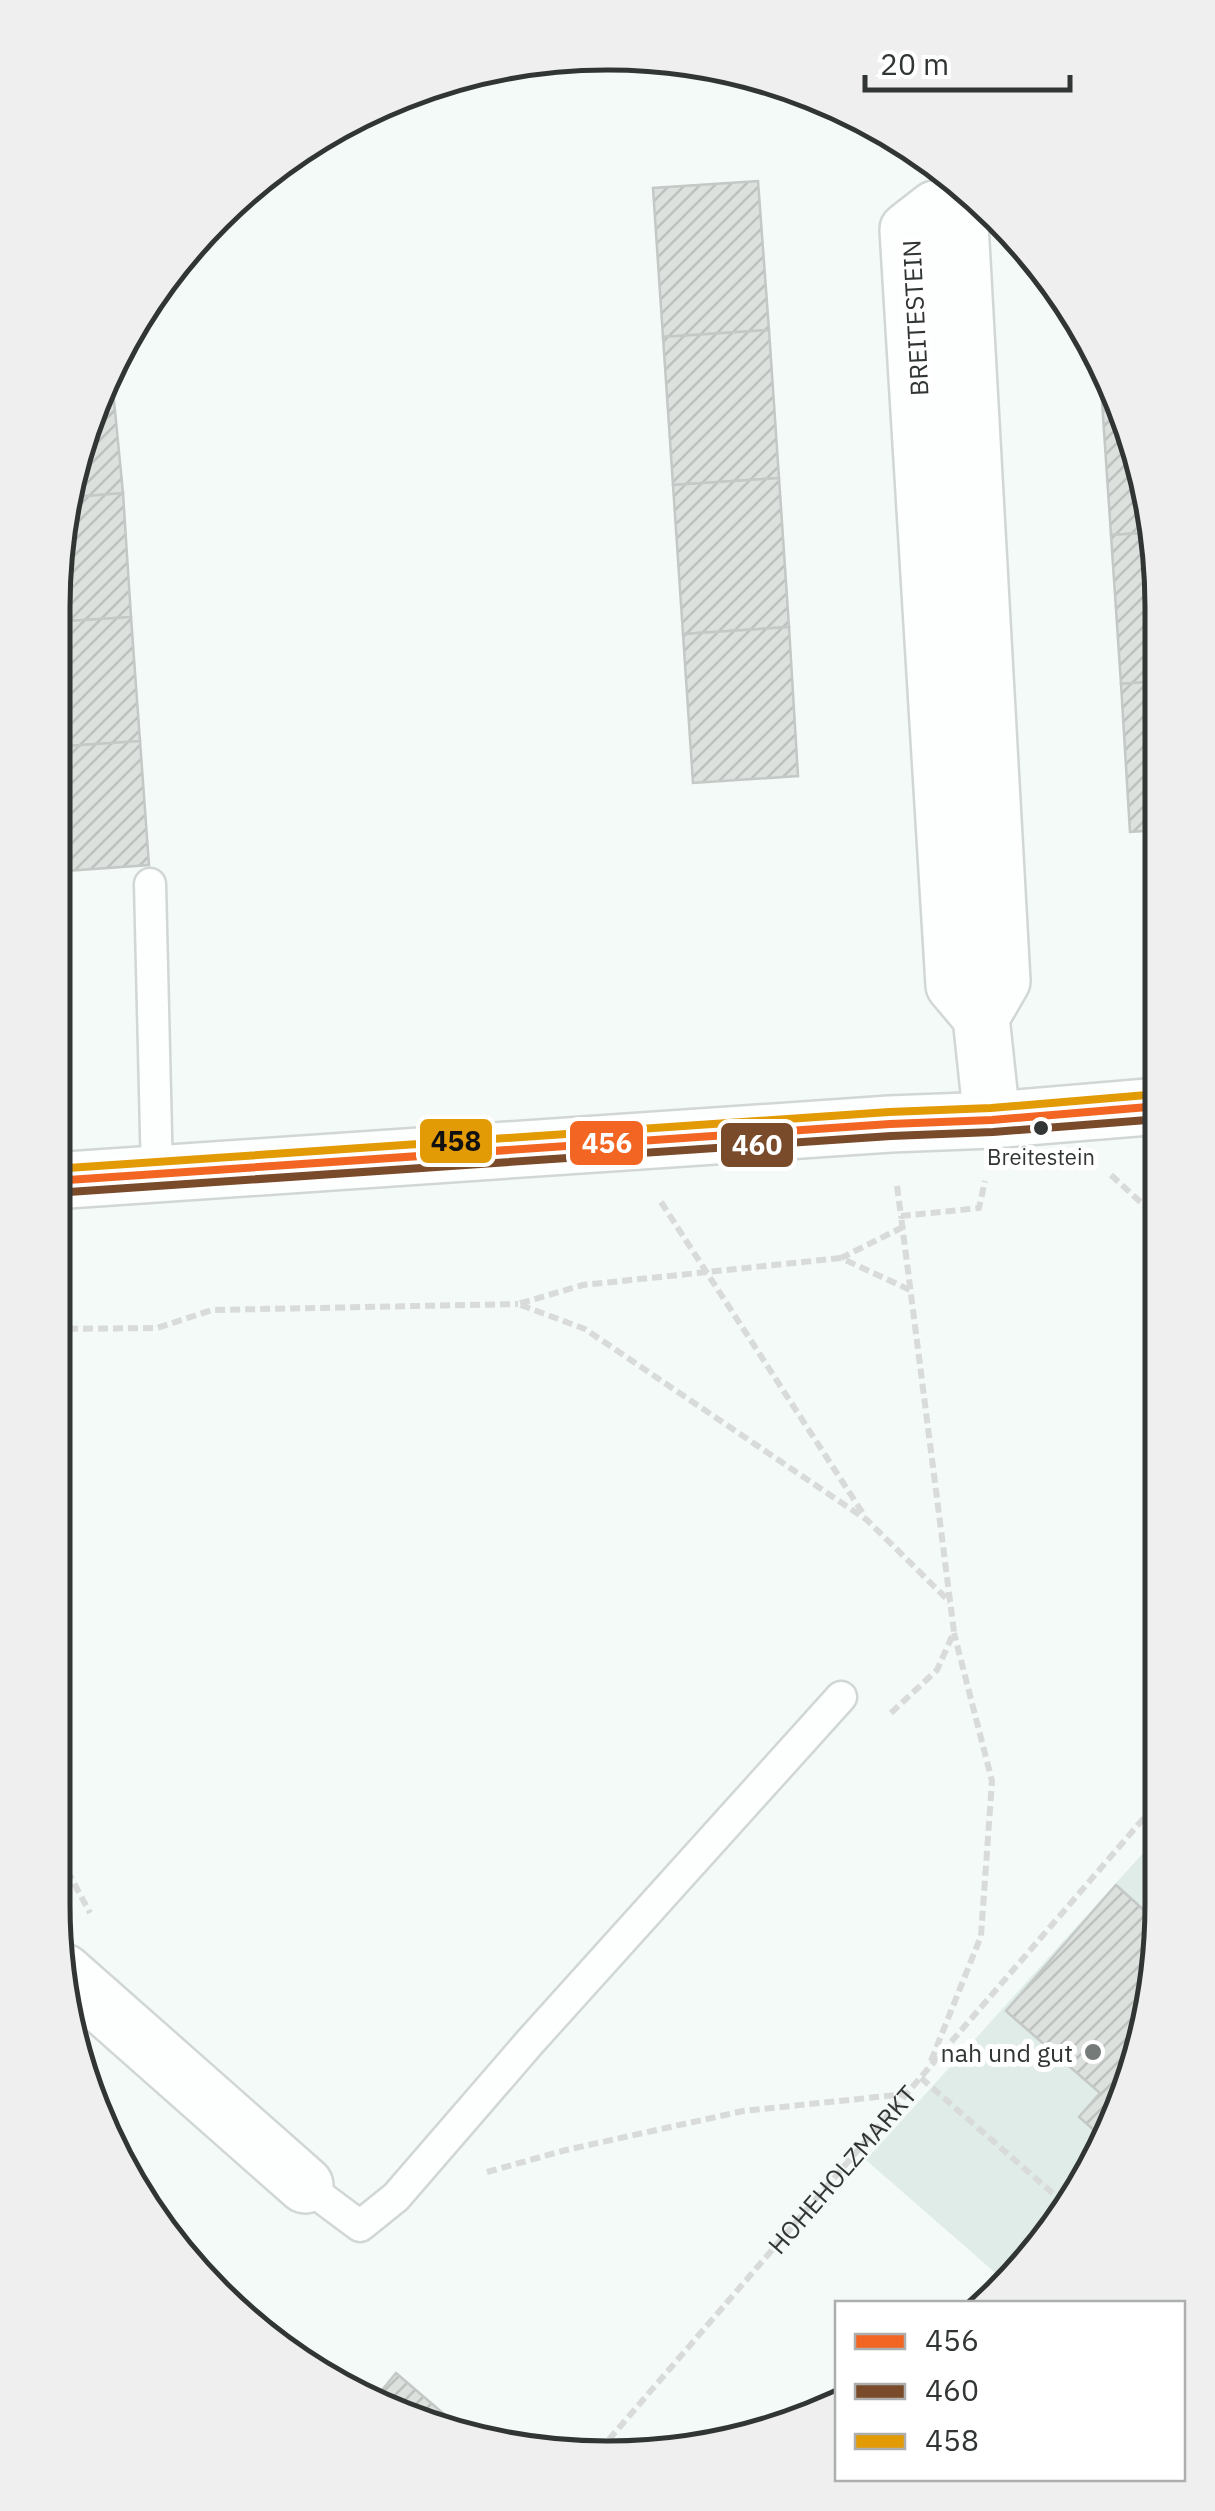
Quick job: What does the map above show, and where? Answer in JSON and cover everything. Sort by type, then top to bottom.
[{"type":"street","name":"BREITESTEIN","points":[[981,1017],[1002,981],[996,862],[960,224],[936,209],[908,230],[954,985],[981,1017],[992,1120]]},
{"type":"street","points":[[70,1180],[1145,1107]]},
{"type":"street","points":[[76,1983],[305,2185]]},
{"type":"lane","points":[[150,884],[157,1175]]},
{"type":"lane","points":[[305,2185],[360,2226],[396,2197],[530,2042],[842,1697]]},
{"type":"path","points":[[624,1142],[704,1272],[867,1520]]},
{"type":"path","points":[[901,1216],[954,1632],[992,1781],[981,1936],[928,2070]]},
{"type":"path","points":[[70,1329],[158,1328],[212,1310],[518,1304],[582,1284],[841,1258],[902,1227]]},
{"type":"path","points":[[841,1258],[910,1290]]},
{"type":"path","points":[[518,1304],[585,1329],[867,1520],[950,1602]]},
{"type":"path","points":[[884,1718],[937,1670],[954,1632]]},
{"type":"path","name":"HOHEHOLZMARKT","points":[[609,2441],[1145,1817]]},
{"type":"path","points":[[921,2078],[1057,2197]]},
{"type":"path","points":[[396,2197],[566,2150],[743,2111],[908,2094]]},
{"type":"shaded area","points":[[1145,1851],[1144,1939],[1127,2043],[1090,2141],[1054,2202],[1012,2258],[997,2274],[866,2160]]},
{"type":"building","points":[[758,181],[769,330],[663,337],[653,188]]},
{"type":"building","points":[[769,330],[779,478],[673,485],[663,337]]},
{"type":"building","points":[[114,396],[123,493],[81,496]]},
{"type":"building","points":[[1102,397],[1127,468],[1139,533],[1111,535]]},
{"type":"building","points":[[779,478],[789,627],[683,634],[673,485]]},
{"type":"building","points":[[123,493],[131,617],[70,621],[71,572],[81,496]]},
{"type":"building","points":[[1139,533],[1144,572],[1145,682],[1121,684],[1111,535]]},
{"type":"building","points":[[131,617],[140,741],[70,746],[70,621]]},
{"type":"building","points":[[789,627],[798,776],[693,783],[683,634]]},
{"type":"building","points":[[1145,682],[1145,831],[1130,832],[1121,684]]},
{"type":"building","points":[[140,741],[149,865],[70,871],[70,746]]},
{"type":"building","name":"nah und gut","points":[[1116,1885],[1145,1911],[1140,1974],[1127,2043],[1095,2131],[1079,2117],[1100,2093],[1006,2011]]},
{"type":"building","points":[[396,2373],[446,2416],[402,2400],[381,2391]]},
{"type":"transit line","name":"458","points":[[70,1168],[1145,1095]]},
{"type":"transit line","name":"456","points":[[70,1180],[1145,1107]]},
{"type":"transit line","name":"460","points":[[70,1192],[1145,1120]]},
{"type":"place","name":"Breitestein","points":[[1041,1128]]},
{"type":"place","name":"nah und gut","points":[[1093,2052]]}]
